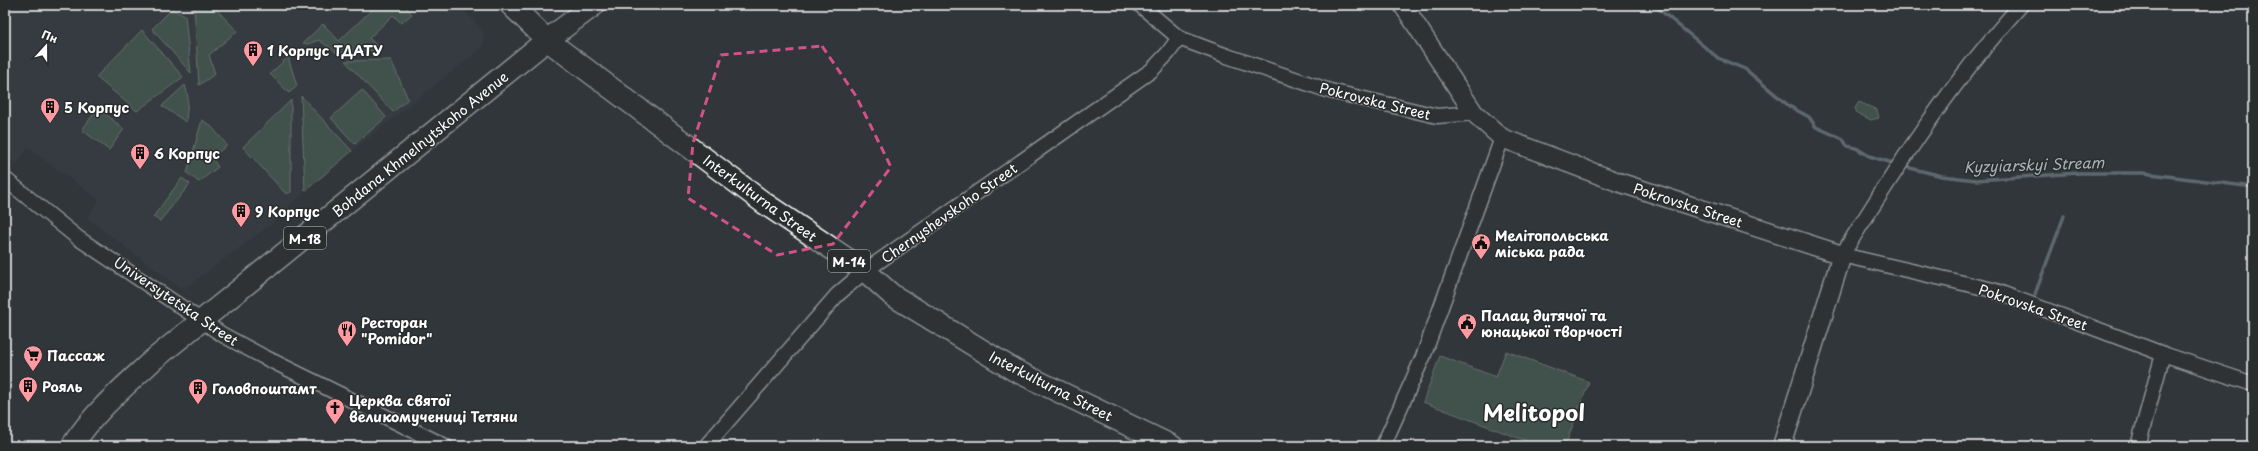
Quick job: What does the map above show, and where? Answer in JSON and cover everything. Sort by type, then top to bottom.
[{"type":"highway","name":"Interkulturna Street","points":[[512,5],[547,40],[764,203],[865,271],[892,295],[1014,370],[1172,446]]},
{"type":"highway","name":"Bohdana Khmelnytskoho Avenue","points":[[72,446],[84,427],[103,406],[153,360],[202,322],[547,40],[594,5]]},
{"type":"main road","points":[[1402,5],[1474,113]]},
{"type":"main road","name":"Pokrovska Street","points":[[1474,113],[1502,138],[1618,182],[1842,255]]},
{"type":"main road","points":[[1782,446],[1842,255]]},
{"type":"street","name":"Pokrovska Street","points":[[1140,5],[1179,38],[1322,88],[1437,116],[1474,113]]},
{"type":"street","points":[[1842,255],[1910,147],[1996,32],[2021,5]]},
{"type":"street","name":"Chernyshevskoho Street","points":[[706,446],[837,295],[865,271],[1152,70],[1168,53],[1179,38]]},
{"type":"street","points":[[1383,446],[1423,357],[1502,138]]},
{"type":"street","name":"Universytetska Street","points":[[5,179],[78,238],[110,257],[202,322],[262,356],[445,446]]},
{"type":"street","name":"Pokrovska Street","points":[[1842,255],[1993,290],[2163,354],[2253,384]]},
{"type":"street","points":[[2138,446],[2163,354]]},
{"type":"highlighted area","points":[[822,46],[856,96],[891,167],[833,244],[777,255],[688,198],[693,143],[721,55]]},
{"type":"shaded area","points":[[5,5],[460,5],[484,33],[483,47],[352,151],[305,191],[270,225],[183,290],[87,218],[99,200],[28,148],[17,164],[5,155]]},
{"type":"green space","points":[[194,5],[212,5],[237,31],[209,55],[215,74],[199,85]]},
{"type":"green space","points":[[377,5],[404,5],[412,14],[401,23],[393,15],[369,38],[381,50],[337,53],[319,40],[308,44],[303,43],[323,24],[339,41]]},
{"type":"green space","points":[[172,9],[185,16],[191,73],[152,29]]},
{"type":"green space","points":[[142,30],[183,77],[137,111],[96,77]]},
{"type":"green space","points":[[288,57],[297,86],[289,93],[270,74]]},
{"type":"green space","points":[[391,60],[408,99],[393,112],[345,61]]},
{"type":"green space","points":[[185,85],[188,97],[186,122],[162,106]]},
{"type":"green space","points":[[362,90],[386,117],[355,144],[331,118]]},
{"type":"green space","points":[[301,96],[352,151],[305,191]]},
{"type":"green space","points":[[291,100],[291,192],[286,194],[243,147]]},
{"type":"green space","points":[[1859,102],[1877,110],[1879,118],[1871,120],[1857,113],[1855,108]]},
{"type":"green space","points":[[98,108],[124,129],[109,150],[82,130]]},
{"type":"green space","points":[[202,120],[211,126],[227,145],[212,158],[218,167],[199,182],[187,173]]},
{"type":"green space","points":[[182,178],[190,184],[160,221],[153,217]]},
{"type":"green space","points":[[1506,351],[1589,382],[1565,446],[1540,446],[1423,402],[1440,356],[1496,377]]},
{"type":"waterway","name":"Kyzyiarskyi Stream","points":[[1654,5],[1718,58],[1745,69],[1789,106],[1809,117],[1816,127],[1843,139],[1847,146],[1856,148],[1869,156],[1896,164]]},
{"type":"waterway","name":"Kyzyiarskyi Stream","points":[[1902,166],[1942,176],[1976,180],[2079,173],[2143,173],[2253,187]]},
{"type":"waterway","points":[[2035,294],[2064,216]]},
{"type":"place","name":"1 Корпус ТДАТУ","points":[[253,67]]},
{"type":"place","name":"5 Корпус","points":[[50,124]]},
{"type":"place","name":"6 Корпус","points":[[140,170]]},
{"type":"place","name":"9 Корпус","points":[[241,228]]},
{"type":"place","name":"Мелітопольська міська рада","points":[[1481,260]]},
{"type":"place","name":"Палац дитячої та юнацької творчості","points":[[1467,340]]},
{"type":"place","name":"Ресторан \"Pomidor\"","points":[[347,347]]},
{"type":"place","name":"Пассаж","points":[[33,372]]},
{"type":"place","name":"Рояль","points":[[28,403]]},
{"type":"place","name":"Головпоштамт","points":[[198,405]]},
{"type":"place","name":"Церква святої великомучениці Тетяни","points":[[335,425]]},
{"type":"district","name":"Melitopol","points":[[1534,411]]}]
